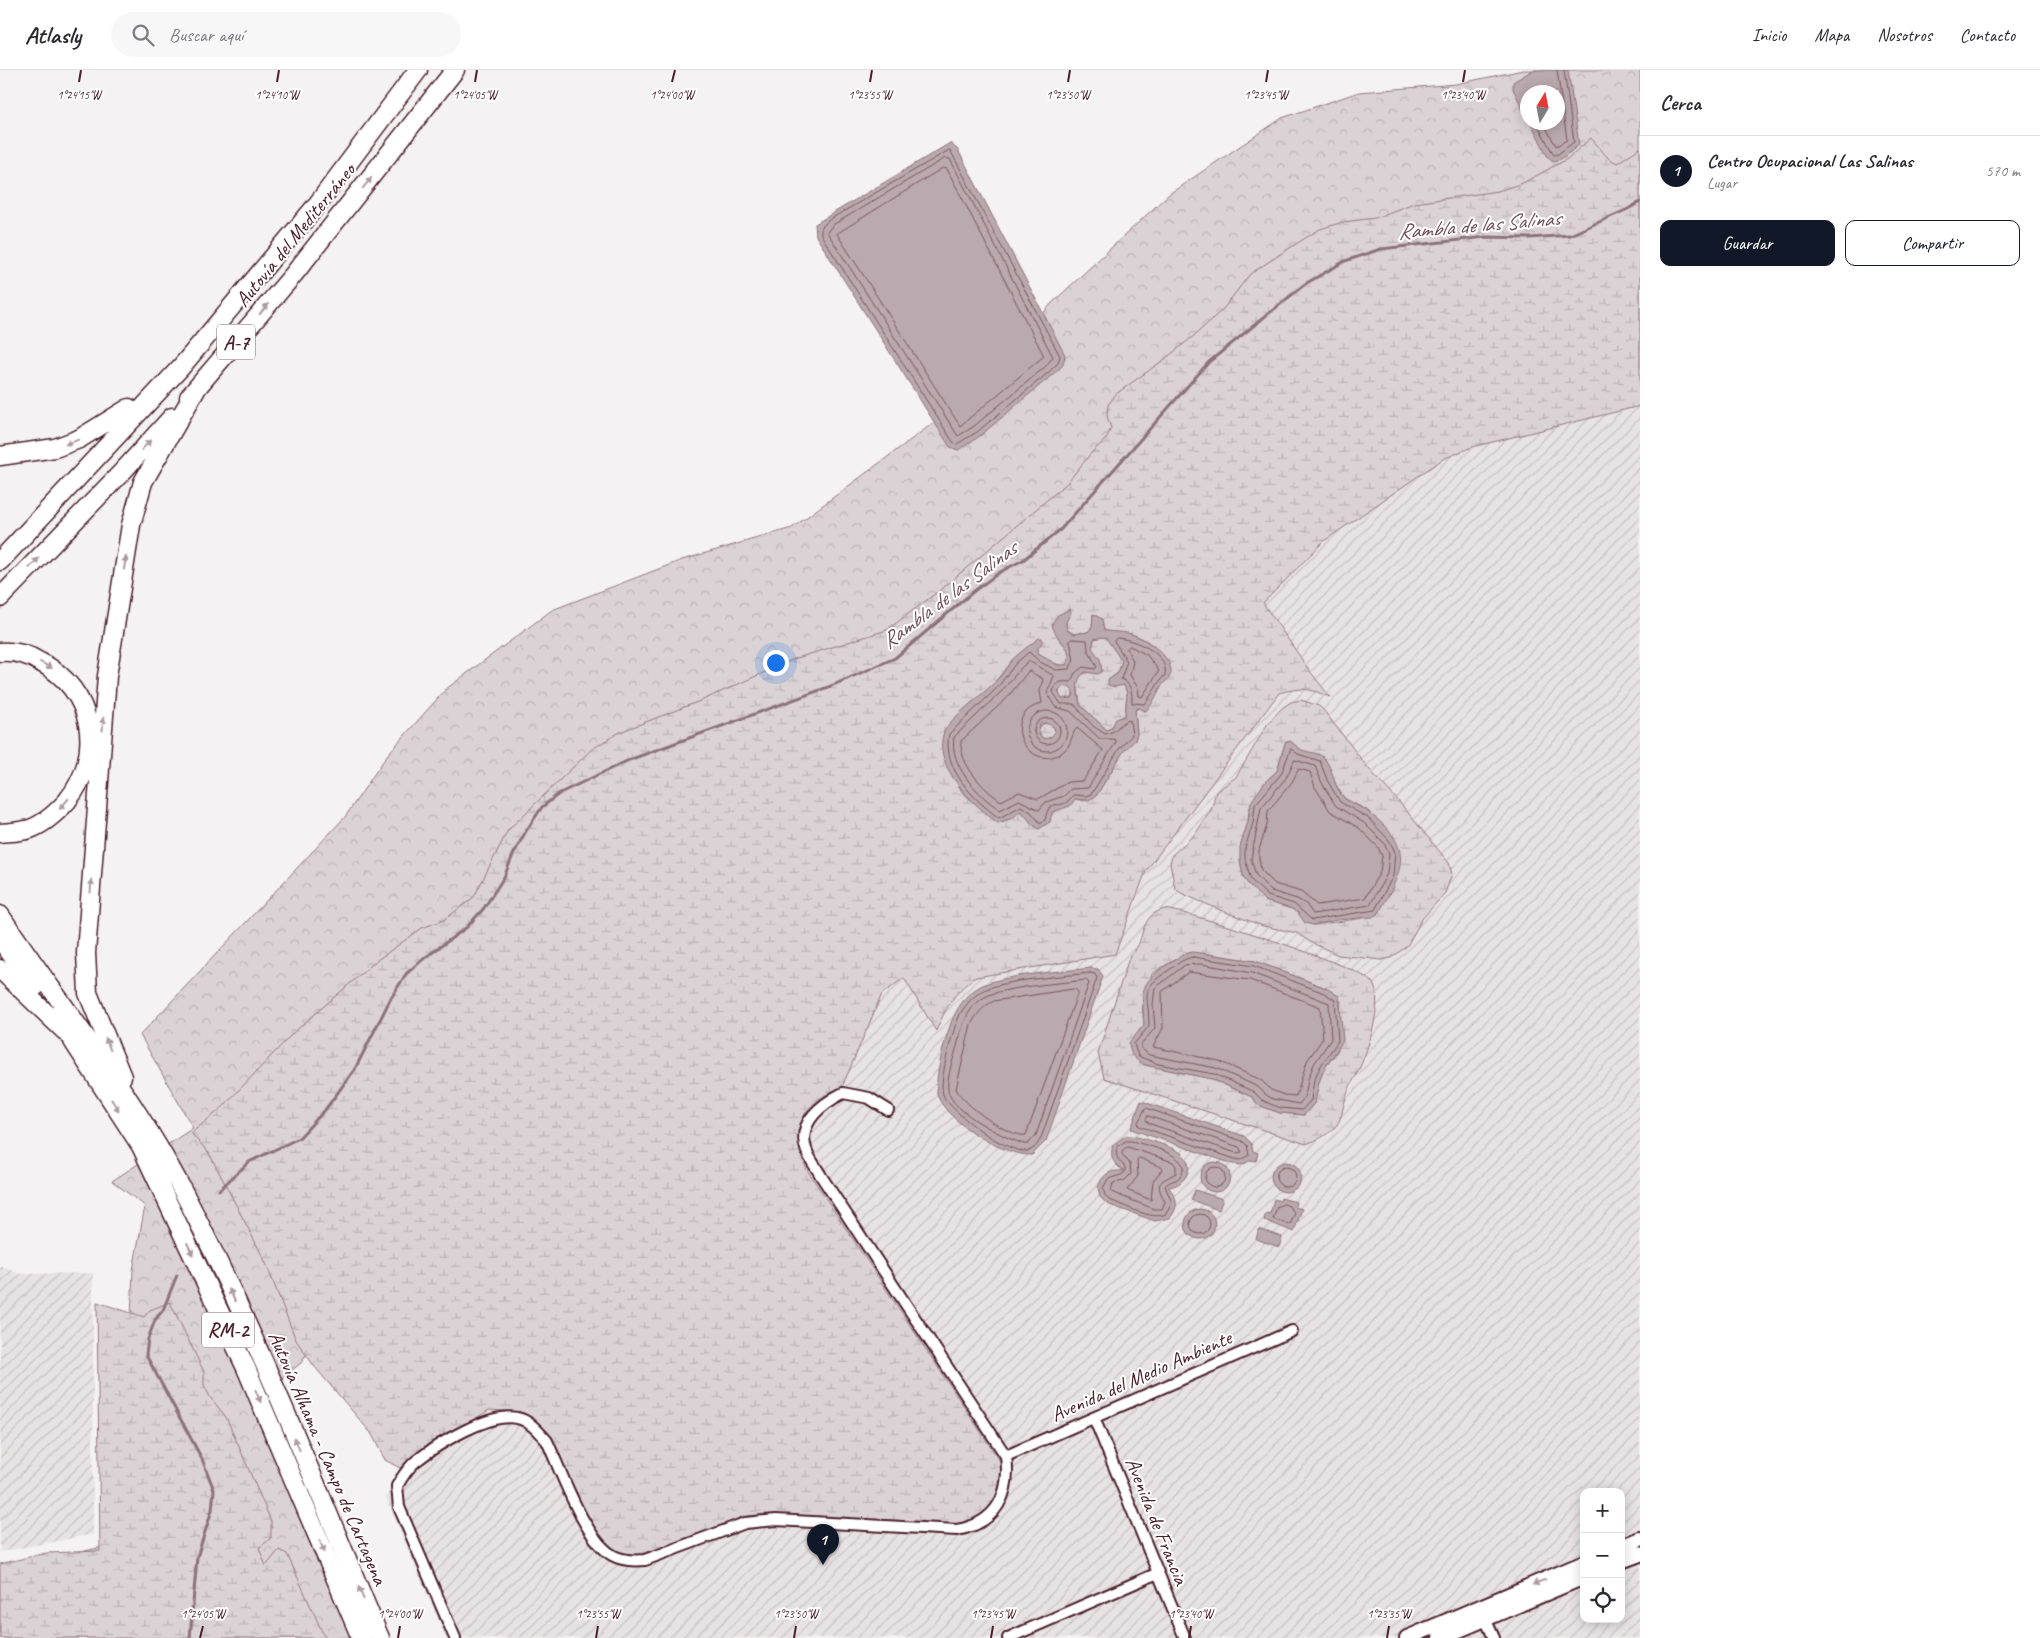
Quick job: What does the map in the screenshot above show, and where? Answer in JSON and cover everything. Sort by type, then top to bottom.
[{"type":"highway","name":"Autovía del Mediterráneo","points":[[0,561],[181,366],[316,206],[418,70]]},
{"type":"highway","name":"Autovía del Mediterráneo","points":[[0,598],[122,472],[197,388],[294,274],[454,70]]},
{"type":"highway","points":[[0,545],[180,354],[345,156],[378,123]]},
{"type":"highway","points":[[151,1135],[150,1124],[119,1074],[88,993],[86,953],[107,676],[131,526],[143,482],[197,388]]},
{"type":"highway","points":[[0,456],[55,448],[71,442],[129,408]]},
{"type":"highway","points":[[0,652],[29,656],[57,670],[80,699],[90,726],[90,753],[79,786],[58,811],[31,829],[0,833]]},
{"type":"highway","name":"RM-2","points":[[0,915],[151,1135]]},
{"type":"highway","name":"RM-2","points":[[0,938],[69,1035]]},
{"type":"highway","points":[[0,969],[69,1035]]},
{"type":"highway","name":"Autovía Alhama - Campo de Cartagena","points":[[69,1035],[141,1146],[246,1368],[361,1638]]},
{"type":"highway","name":"Autovía Alhama - Campo de Cartagena","points":[[151,1135],[184,1193],[246,1323],[380,1638]]},
{"type":"street","points":[[455,1638],[399,1507],[397,1486],[415,1462],[487,1420],[499,1417],[518,1418],[540,1432],[547,1441],[592,1535],[611,1555],[630,1561],[645,1560],[745,1523],[776,1520],[943,1530],[975,1526],[983,1522],[1000,1502],[1008,1474],[1006,1456],[821,1176],[806,1149],[804,1139],[807,1126],[816,1110],[843,1093],[869,1098],[888,1110]]},
{"type":"street","name":"Avenida del Medio Ambiente","points":[[1006,1456],[1292,1331]]},
{"type":"street","name":"Avenida de Francia","points":[[1094,1418],[1185,1638]]},
{"type":"street","points":[[1625,1545],[1640,1539]]},
{"type":"street","points":[[1625,1560],[1640,1554]]},
{"type":"street","points":[[1440,1638],[1483,1613],[1580,1565]]},
{"type":"street","points":[[1008,1638],[1158,1573]]},
{"type":"street","points":[[1408,1638],[1581,1578]]},
{"type":"street","points":[[1483,1613],[1494,1638]]},
{"type":"shaded area","points":[[1640,406],[1640,1638],[446,1638],[386,1498],[400,1468],[412,1457],[489,1410],[520,1412],[541,1425],[550,1435],[569,1473],[743,1517],[765,1514],[958,1524],[975,1519],[988,1508],[1001,1480],[1000,1461],[807,1170],[798,1140],[799,1127],[803,1117],[811,1106],[824,1094],[842,1087],[882,994],[905,978],[936,1030],[946,1007],[965,984],[976,977],[1135,905],[1146,871],[1279,693],[1301,688],[1329,696],[1263,603],[1324,541],[1443,459],[1472,447]],"holes":[[[1282,708],[1324,711],[1369,769],[1400,803],[1449,863],[1435,904],[1422,919],[1413,937],[1391,958],[1369,960],[1338,955],[1310,942],[1297,933],[1263,926],[1190,898],[1173,880],[1183,842],[1196,833],[1211,810],[1214,798],[1236,777],[1249,752],[1268,723]],[[1165,909],[1305,951],[1367,976],[1377,998],[1373,1025],[1361,1066],[1330,1135],[1314,1141],[1134,952],[1139,938],[1157,911]],[[1091,968],[1075,1058],[1046,1141],[1039,1150],[1013,1152],[967,1129],[939,1073],[953,1017],[961,1004],[970,994],[988,983]]]},
{"type":"shaded area","points":[[0,1266],[20,1274],[93,1273],[93,1534],[0,1552]]},
{"type":"green space","points":[[1523,70],[1640,70],[1640,369],[1499,400],[1189,629],[358,1271],[301,1363],[257,1398],[360,1638],[0,1638],[0,1571],[183,1528],[130,1342],[133,1270],[145,1206],[112,1181],[193,1128],[140,1035],[345,817],[388,754],[446,689],[552,610],[682,560],[792,528],[975,392],[1052,303],[1169,194],[1282,118],[1359,92],[1456,84]]},
{"type":"green space","points":[[1591,138],[1608,158],[1617,163],[1640,148],[1640,406],[1472,447],[1443,459],[1324,541],[1263,603],[1330,697],[1305,689],[1279,693],[1146,871],[1115,954],[976,977],[956,994],[936,1031],[904,978],[882,994],[842,1087],[816,1101],[802,1119],[799,1142],[807,1170],[1000,1461],[1001,1469],[997,1494],[989,1509],[972,1521],[950,1524],[765,1514],[743,1517],[653,1553],[633,1555],[619,1552],[605,1541],[578,1497],[550,1435],[541,1425],[520,1412],[489,1410],[412,1457],[400,1468],[385,1460],[371,1433],[314,1366],[296,1340],[265,1261],[209,1153],[191,1133],[222,1108],[293,1033],[376,961],[422,928],[444,920],[474,897],[508,830],[592,749],[620,732],[705,699],[794,659],[887,630],[944,587],[1067,483],[1092,452],[1106,439],[1111,428],[1107,416],[1108,405],[1116,394],[1195,335],[1223,309],[1250,274],[1320,229],[1343,222],[1375,218],[1414,203],[1498,191],[1523,183],[1567,159]],"holes":[[[1070,610],[1066,622],[1067,630],[1074,634],[1088,632],[1092,627],[1093,614],[1103,630],[1138,636],[1151,644],[1162,655],[1169,677],[1159,689],[1146,711],[1139,708],[1135,710],[1137,734],[1135,740],[1123,752],[1096,796],[1084,801],[1075,799],[1057,809],[1039,829],[1019,811],[1013,818],[998,823],[962,792],[944,758],[955,720],[993,685],[1012,660],[1038,648],[1038,653],[1047,660],[1058,665],[1066,665],[1069,654],[1058,638]]]},
{"type":"green space","points":[[1106,637],[1122,661],[1118,673],[1112,677],[1120,685],[1124,685],[1127,693],[1125,716],[1107,730],[1080,705],[1077,682],[1079,676],[1089,672],[1095,654],[1092,648],[1094,639]]},
{"type":"green space","points":[[1063,686],[1069,686],[1073,693],[1069,700],[1063,700],[1059,696],[1059,690]]},
{"type":"green space","points":[[1301,700],[1319,706],[1324,711],[1369,769],[1400,803],[1449,863],[1452,874],[1445,893],[1422,919],[1407,946],[1391,958],[1381,960],[1338,955],[1310,942],[1297,933],[1263,926],[1220,910],[1181,893],[1175,888],[1170,864],[1172,855],[1196,833],[1211,810],[1216,792],[1236,777],[1268,723],[1282,708],[1291,702]],"holes":[[[1290,741],[1300,750],[1324,758],[1332,778],[1344,798],[1367,810],[1394,837],[1393,890],[1385,899],[1379,913],[1356,919],[1313,925],[1292,909],[1265,901],[1248,884],[1243,876],[1240,859],[1249,809],[1265,782],[1277,771],[1285,743]]]},
{"type":"green space","points":[[1044,723],[1050,723],[1055,728],[1053,737],[1044,739],[1039,734],[1039,728]]},
{"type":"green space","points":[[1165,909],[1274,941],[1339,964],[1361,974],[1372,982],[1376,991],[1377,1002],[1368,1045],[1359,1070],[1348,1091],[1340,1119],[1331,1132],[1306,1144],[1104,1078],[1098,1053],[1130,955],[1135,950],[1150,917],[1156,912]],"holes":[[[1203,953],[1255,961],[1326,988],[1341,1001],[1338,1050],[1324,1069],[1315,1102],[1304,1115],[1280,1113],[1269,1109],[1259,1105],[1252,1097],[1212,1079],[1145,1065],[1139,1031],[1144,1025],[1142,1004],[1152,974],[1175,959]]]},
{"type":"green space","points":[[97,1302],[144,1317],[150,1310],[170,1302],[204,1372],[204,1385],[210,1397],[226,1417],[271,1521],[271,1538],[259,1548],[266,1566],[279,1550],[287,1554],[325,1638],[0,1638],[0,1564],[46,1553],[100,1551]]},
{"type":"water","points":[[1533,70],[1568,70],[1579,145],[1561,159],[1553,161],[1548,157],[1534,130],[1565,130],[1565,85],[1520,85],[1520,103],[1513,89],[1513,82]]},
{"type":"water","points":[[950,143],[958,150],[1065,355],[1063,365],[1052,375],[980,436],[958,450],[950,447],[816,236],[815,224]]},
{"type":"water","points":[[1070,609],[1071,613],[1066,622],[1067,630],[1074,634],[1088,632],[1092,627],[1093,614],[1102,619],[1104,630],[1127,633],[1139,637],[1163,655],[1170,667],[1171,673],[1146,711],[1139,708],[1135,710],[1137,734],[1135,740],[1123,752],[1096,796],[1089,800],[1075,799],[1070,806],[1052,812],[1050,822],[1039,829],[1020,811],[1013,818],[998,823],[967,796],[949,771],[942,745],[944,732],[959,714],[996,681],[1012,660],[1039,638],[1042,638],[1042,643],[1038,648],[1038,654],[1058,665],[1066,665],[1069,659],[1067,648],[1053,629],[1052,623],[1058,615]],"holes":[[[1106,638],[1122,661],[1118,673],[1108,680],[1108,685],[1115,687],[1124,685],[1127,693],[1125,716],[1116,719],[1112,727],[1107,730],[1080,705],[1078,691],[1079,679],[1085,672],[1098,674],[1102,671],[1100,659],[1092,648],[1094,639]],[[1063,686],[1071,688],[1074,694],[1072,698],[1062,699],[1058,692]],[[1046,723],[1054,727],[1055,732],[1051,737],[1044,739],[1039,735],[1040,724]]]},
{"type":"water","points":[[1290,741],[1302,750],[1322,756],[1330,768],[1341,795],[1365,810],[1383,825],[1399,848],[1399,871],[1394,884],[1379,913],[1372,917],[1337,920],[1313,925],[1305,923],[1298,913],[1292,909],[1265,901],[1248,884],[1243,876],[1240,847],[1248,822],[1251,802],[1265,782],[1277,771],[1285,743]]},
{"type":"water","points":[[1193,952],[1255,961],[1326,988],[1339,996],[1343,1041],[1324,1069],[1315,1102],[1304,1115],[1280,1113],[1258,1105],[1252,1097],[1212,1079],[1145,1065],[1133,1056],[1129,1043],[1144,1025],[1143,996],[1147,983],[1151,977],[1168,964],[1182,955]]},
{"type":"water","points":[[1091,968],[1098,969],[1103,976],[1046,1141],[1032,1155],[1020,1154],[993,1144],[954,1118],[938,1097],[937,1080],[941,1056],[951,1023],[958,1008],[968,996],[979,987],[1001,979]]},
{"type":"water","points":[[1141,1101],[1244,1136],[1251,1143],[1253,1151],[1258,1153],[1256,1161],[1251,1160],[1242,1165],[1233,1164],[1131,1129]]},
{"type":"water","points":[[1125,1136],[1162,1144],[1177,1150],[1186,1158],[1188,1169],[1184,1179],[1174,1186],[1168,1187],[1174,1195],[1176,1202],[1175,1210],[1170,1218],[1155,1221],[1107,1204],[1100,1197],[1098,1188],[1104,1176],[1115,1171],[1124,1171],[1115,1163],[1112,1154],[1113,1145]]},
{"type":"water","points":[[1215,1162],[1226,1166],[1230,1177],[1226,1188],[1215,1192],[1204,1188],[1200,1177],[1204,1166]]},
{"type":"water","points":[[1286,1162],[1297,1166],[1301,1177],[1297,1188],[1286,1192],[1275,1188],[1271,1177],[1275,1166]]},
{"type":"water","points":[[1195,1190],[1223,1199],[1219,1210],[1191,1200]]},
{"type":"water","points":[[1281,1198],[1296,1202],[1295,1207],[1302,1209],[1294,1232],[1264,1220],[1266,1213],[1270,1214],[1274,1199],[1280,1201]]},
{"type":"water","points":[[1200,1209],[1211,1213],[1215,1224],[1211,1235],[1200,1239],[1189,1235],[1185,1224],[1189,1213]]},
{"type":"water","points":[[1259,1229],[1282,1237],[1279,1247],[1256,1239]]},
{"type":"waterway","name":"Rambla de las Salinas","points":[[219,1190],[249,1162],[299,1138],[325,1110],[355,1069],[391,998],[406,974],[467,927],[484,908],[504,877],[526,831],[542,807],[560,793],[629,760],[831,686],[895,658],[974,591],[1000,572],[1023,560],[1061,529],[1209,362],[1305,284],[1345,261],[1381,249],[1486,237],[1530,238],[1570,235],[1640,202]]},
{"type":"waterway","name":"Rambla de las Salinas","points":[[177,1275],[163,1310],[155,1320],[148,1339],[146,1355],[202,1459],[214,1490],[212,1510],[197,1557],[190,1638]]},
{"type":"place","name":"Centro Ocupacional Las Salinas","points":[[823,1565]]}]
